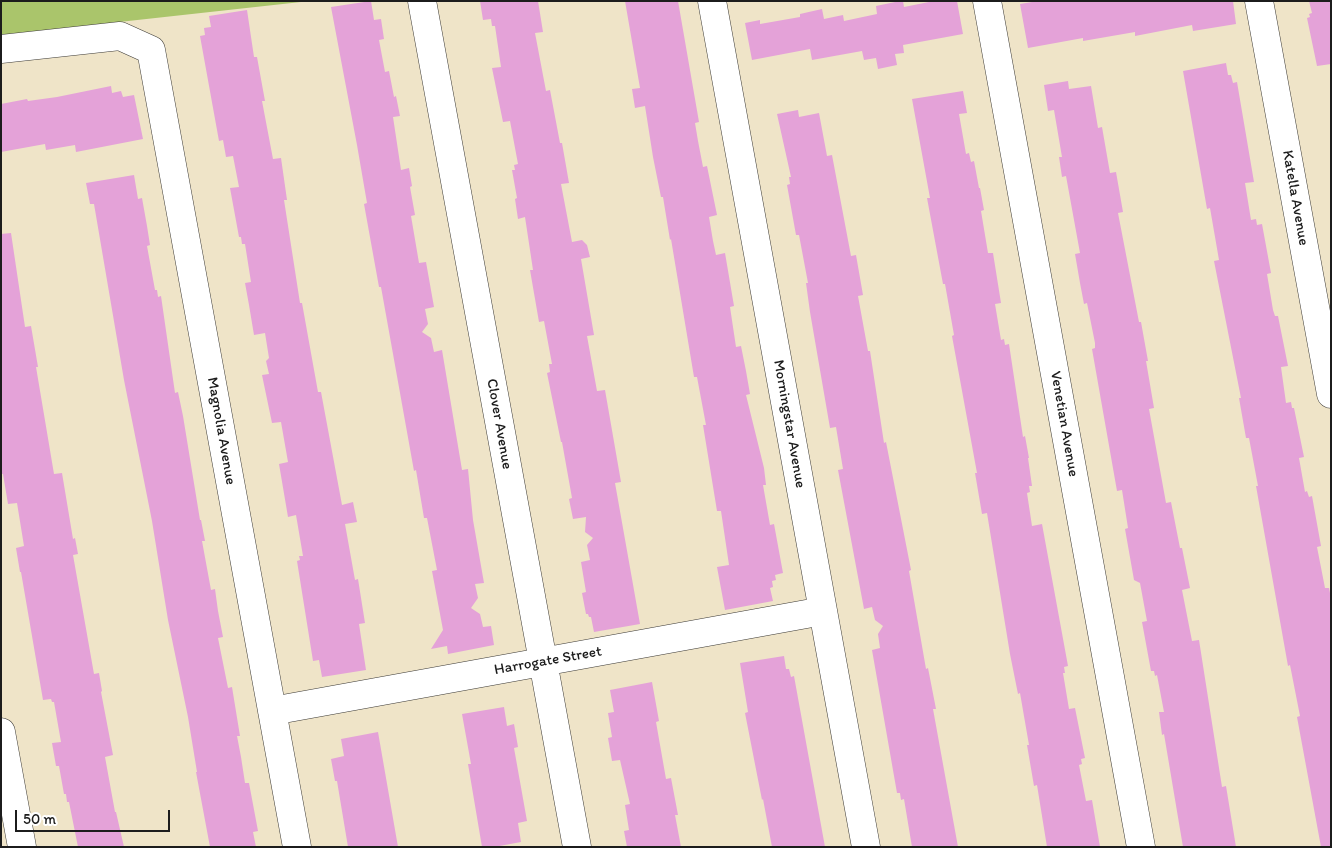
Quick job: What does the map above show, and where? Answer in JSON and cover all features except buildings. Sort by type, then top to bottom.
[{"type":"street","name":"Clover Avenue","points":[[422,1],[577,847]]},
{"type":"street","name":"Morningstar Avenue","points":[[712,1],[866,847]]},
{"type":"street","name":"Venetian Avenue","points":[[987,1],[1141,847]]},
{"type":"street","name":"Katella Avenue","points":[[1259,1],[1331,394]]},
{"type":"street","name":"Magnolia Avenue","points":[[1,50],[120,36],[152,50],[297,847]]},
{"type":"street","name":"Harrogate Street","points":[[272,711],[823,612]]},
{"type":"street","points":[[1,732],[22,847]]},
{"type":"green space","points":[[1,1],[310,1],[1,35]]}]
